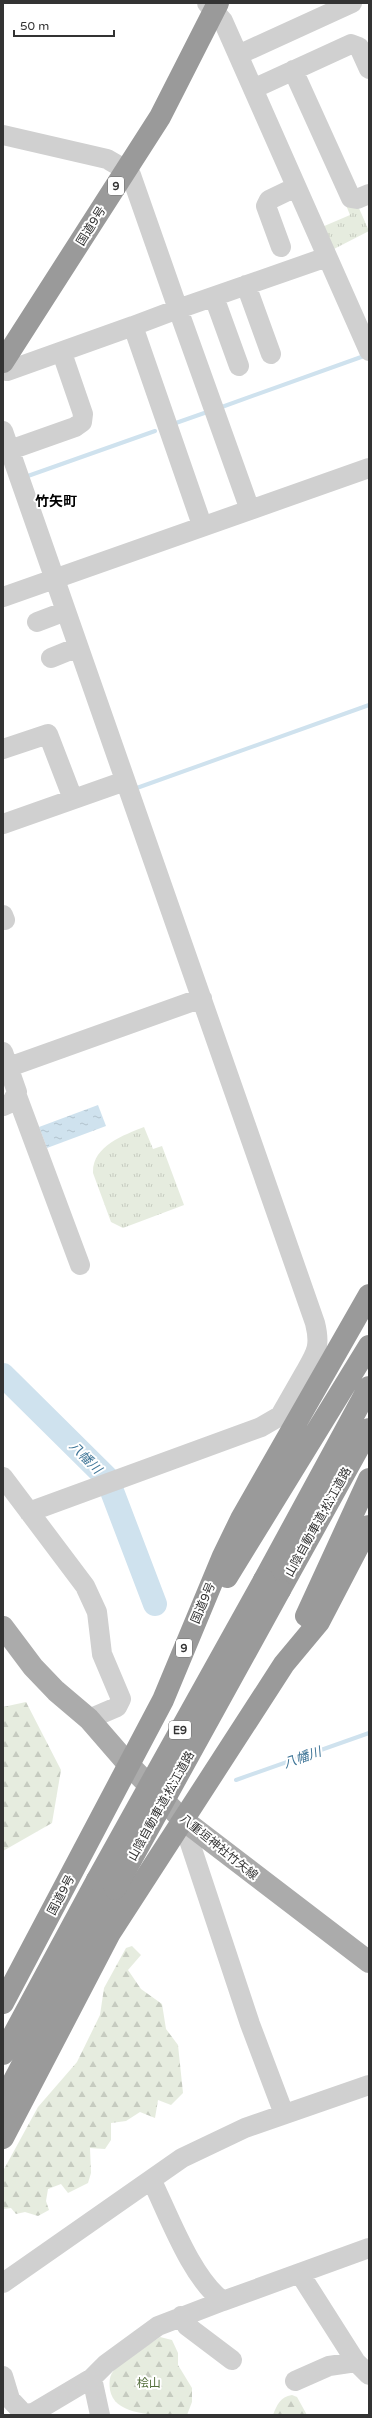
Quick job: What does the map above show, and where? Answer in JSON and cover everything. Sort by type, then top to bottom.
[{"type":"highway","name":"国道9号","points":[[3,362],[160,117],[213,6]]},
{"type":"highway","name":"国道9号","points":[[3,2002],[163,1700],[223,1556],[311,1378],[369,1295]]},
{"type":"highway","points":[[182,1653],[289,1474],[369,1346]]},
{"type":"highway","name":"山陰自動車道;松江道路","points":[[3,2054],[106,1885],[272,1585],[369,1387]]},
{"type":"highway","name":"山陰自動車道;松江道路","points":[[272,1585],[369,1429]]},
{"type":"highway","points":[[3,2138],[110,1933],[182,1819],[244,1729],[284,1664],[369,1479]]},
{"type":"highway","points":[[284,1664],[319,1622],[369,1526]]},
{"type":"highway","name":"山陰自動車道;松江道路","points":[[3,2101],[106,1885]]},
{"type":"main road","name":"八重垣神社竹矢線","points":[[3,1627],[33,1666],[56,1691],[89,1719],[128,1764],[182,1819],[369,1962]]},
{"type":"street","points":[[238,55],[352,3]]},
{"type":"street","points":[[213,6],[223,22],[238,55],[369,351]]},
{"type":"street","points":[[253,89],[351,44],[359,47],[369,69]]},
{"type":"street","points":[[293,70],[350,198],[357,199],[369,194]]},
{"type":"street","points":[[3,135],[107,159],[126,170],[131,175],[250,510]]},
{"type":"street","points":[[281,247],[266,206],[269,200],[296,187]]},
{"type":"street","points":[[3,370],[7,371],[62,353],[178,309],[327,257]]},
{"type":"street","points":[[246,285],[271,354]]},
{"type":"street","points":[[214,296],[239,366]]},
{"type":"street","points":[[133,326],[202,525]]},
{"type":"street","points":[[10,450],[75,427],[82,422],[83,414],[62,353]]},
{"type":"street","points":[[3,431],[319,1337],[311,1378],[280,1416],[262,1427],[29,1512]]},
{"type":"street","points":[[3,597],[202,525],[250,510],[369,468]]},
{"type":"street","points":[[37,622],[66,611]]},
{"type":"street","points":[[51,658],[78,647]]},
{"type":"street","points":[[3,749],[48,734],[74,799]]},
{"type":"street","points":[[3,824],[74,799],[127,787]]},
{"type":"street","points":[[80,1265],[10,1101],[16,1087],[6,1059],[202,998]]},
{"type":"street","points":[[3,1478],[85,1586],[97,1612],[102,1654],[121,1699],[117,1707],[89,1719]]},
{"type":"street","points":[[182,1819],[250,2024],[284,2114]]},
{"type":"street","points":[[3,2283],[152,2181],[182,2158],[210,2143],[284,2114],[369,2085]]},
{"type":"street","points":[[152,2181],[200,2277],[210,2292],[223,2301]]},
{"type":"street","points":[[3,2376],[10,2399],[29,2414],[92,2378],[106,2364],[158,2326],[181,2316],[369,2248]]},
{"type":"street","points":[[300,2274],[362,2368]]},
{"type":"street","points":[[181,2316],[187,2326],[232,2360]]},
{"type":"street","points":[[295,2381],[329,2366],[362,2368]]},
{"type":"street","points":[[92,2378],[100,2415]]},
{"type":"green space","points":[[346,205],[358,206],[369,231],[332,250],[322,227],[350,215]]},
{"type":"green space","points":[[144,1127],[153,1149],[162,1146],[184,1205],[123,1228],[111,1222],[93,1173],[94,1164],[103,1149],[111,1143]]},
{"type":"green space","points":[[26,1702],[61,1770],[52,1823],[3,1851],[3,1707]]},
{"type":"green space","points":[[132,1946],[141,1955],[128,1970],[141,1989],[162,2004],[166,2029],[178,2045],[183,2093],[171,2105],[158,2100],[155,2118],[140,2112],[126,2121],[111,2123],[111,2140],[105,2149],[90,2148],[91,2173],[88,2183],[68,2193],[61,2184],[48,2189],[46,2201],[49,2210],[38,2216],[25,2212],[16,2214],[11,2208],[3,2209],[3,2171],[38,2107],[77,2062],[100,2015],[104,1988],[126,1948]]},
{"type":"green space","name":"桧山","points":[[160,2337],[172,2340],[178,2353],[178,2365],[192,2388],[192,2402],[187,2415],[141,2413],[130,2410],[121,2406],[114,2399],[110,2390],[111,2375],[114,2370],[130,2356]]},
{"type":"green space","points":[[292,2395],[297,2397],[307,2415],[273,2415],[282,2400]]},
{"type":"water","points":[[98,1105],[106,1126],[47,1148],[39,1127]]},
{"type":"waterway","points":[[219,408],[364,356]]},
{"type":"waterway","points":[[173,424],[210,411]]},
{"type":"waterway","points":[[25,477],[155,431]]},
{"type":"waterway","points":[[134,789],[369,705]]},
{"type":"waterway","name":"八幡川","points":[[3,1375],[107,1478],[155,1604]]},
{"type":"waterway","name":"八幡川","points":[[236,1780],[369,1733]]},
{"type":"district","name":"竹矢町","points":[[56,501]]}]
